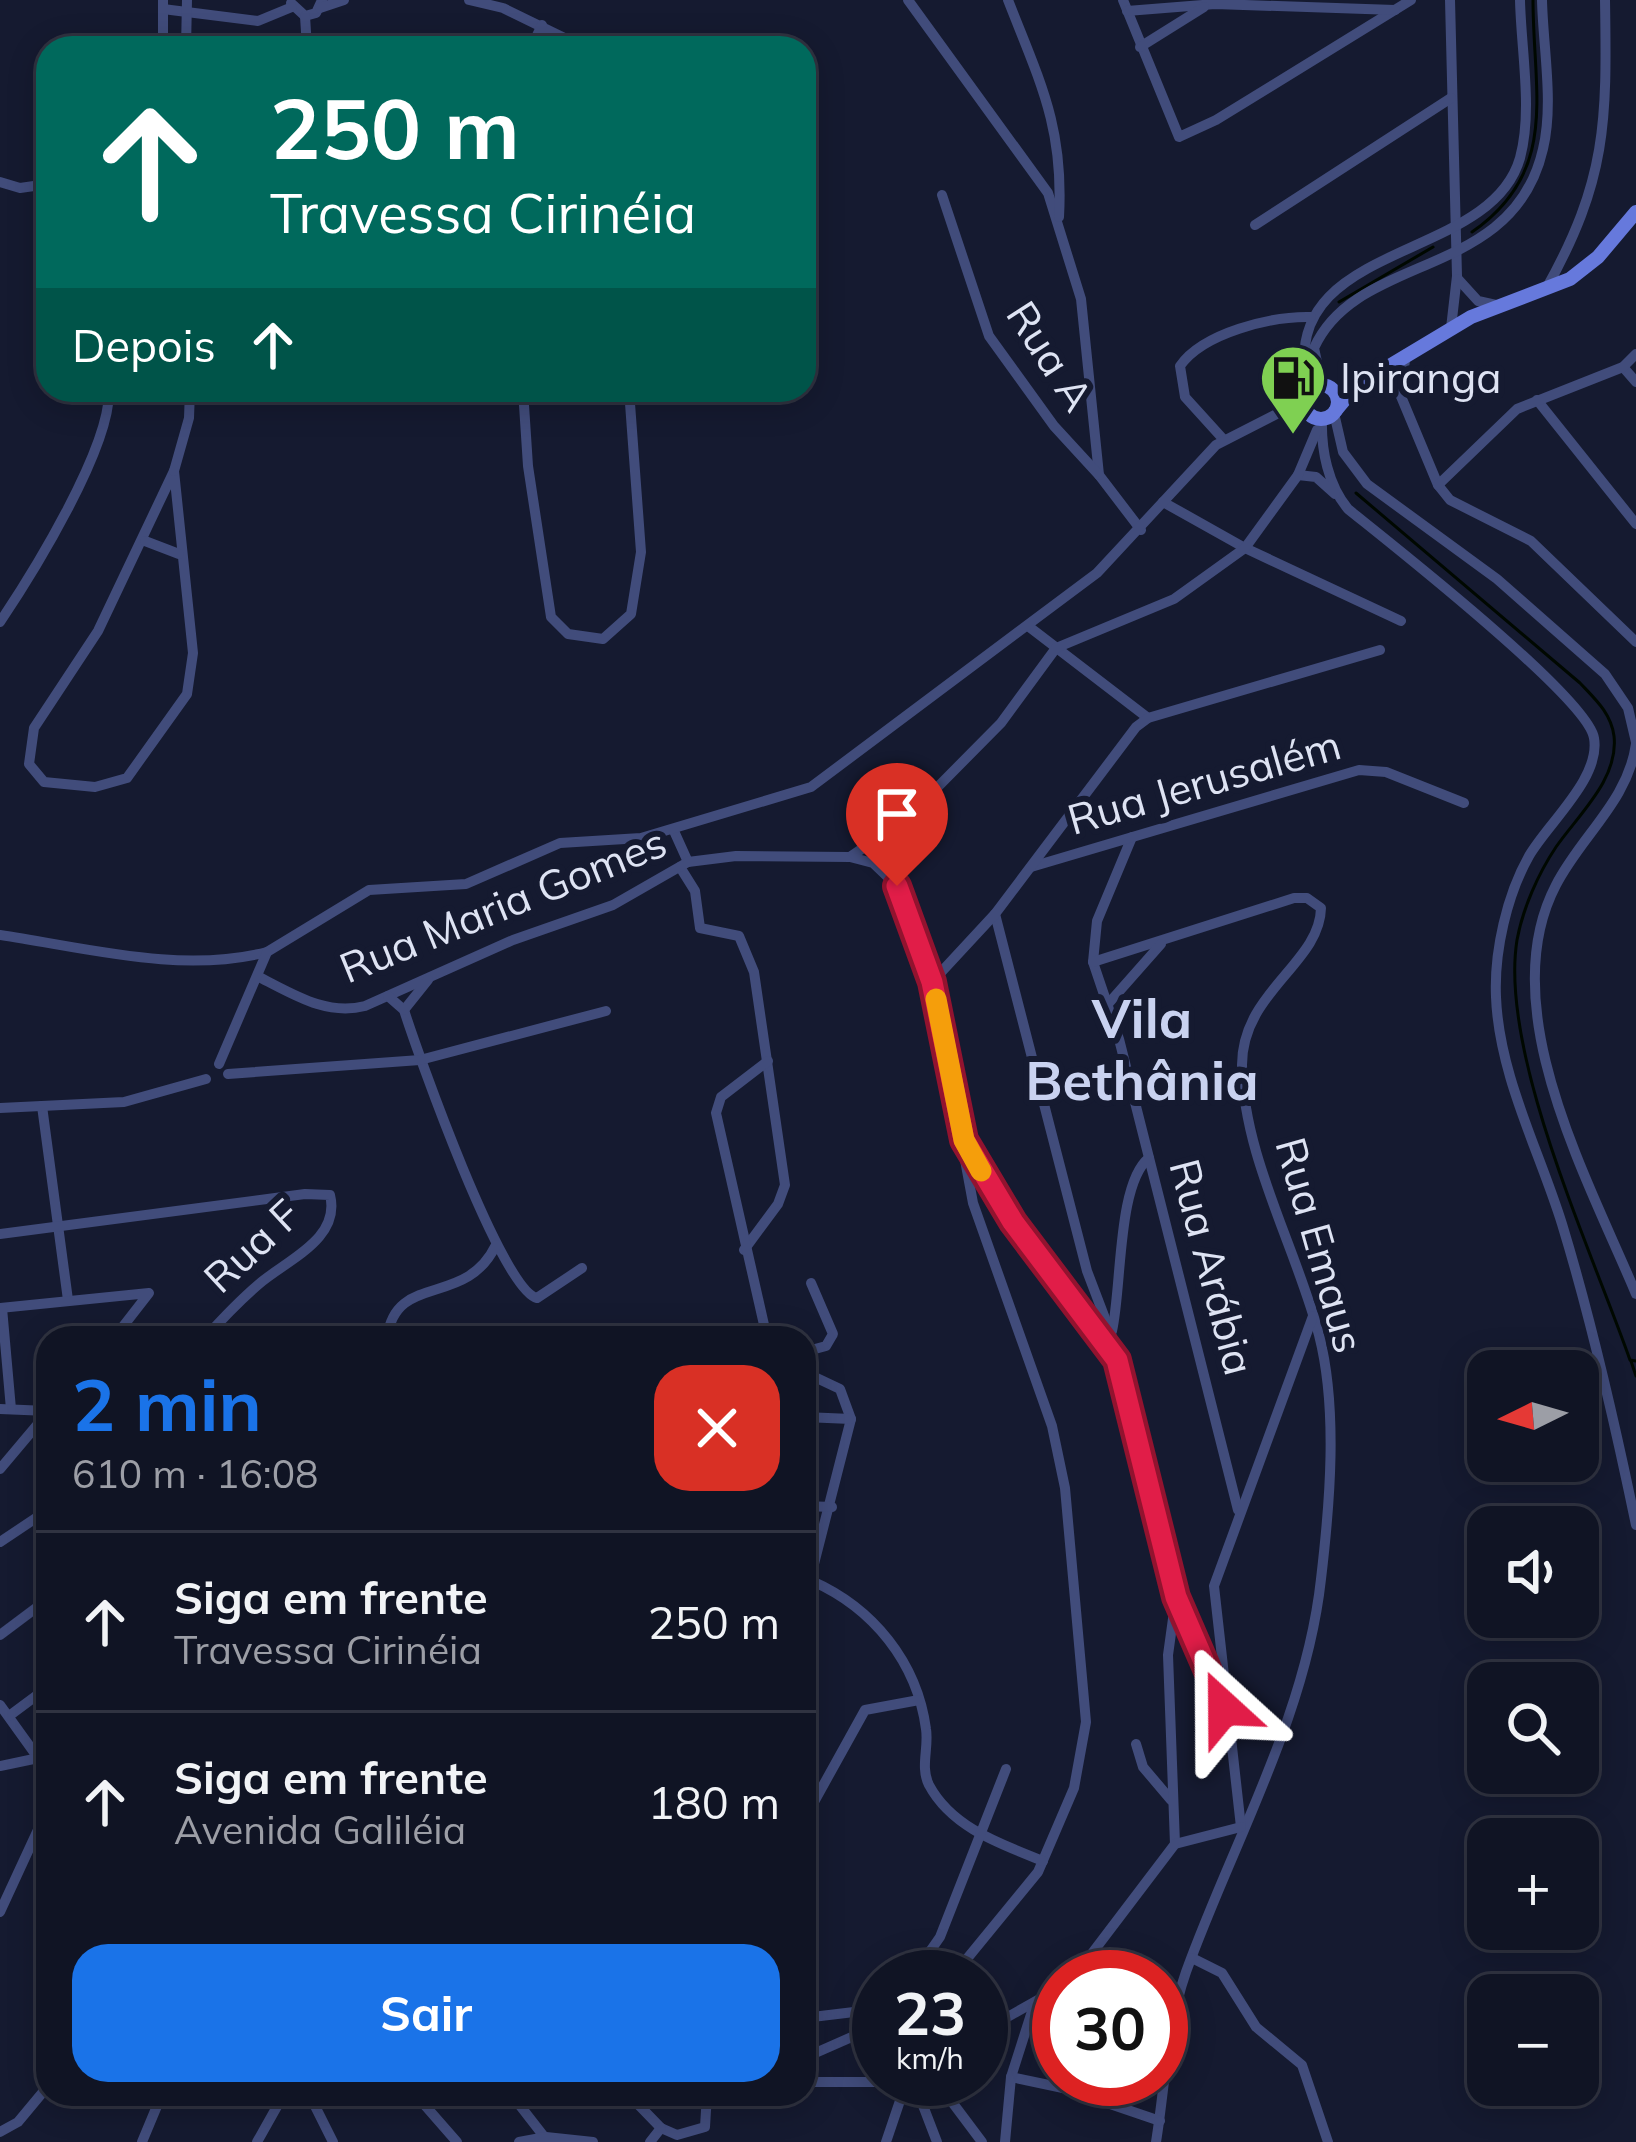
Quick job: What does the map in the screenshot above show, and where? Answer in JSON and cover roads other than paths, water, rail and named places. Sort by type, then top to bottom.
[{"type":"main road","points":[[1328,415],[1359,384],[1406,354],[1496,305],[1546,289],[1598,257],[1636,212]]},
{"type":"main road","points":[[1316,392],[1359,384]]},
{"type":"main road","points":[[1316,392],[1307,412],[1328,415]]},
{"type":"main road","points":[[1316,392],[1328,415]]},
{"type":"street","points":[[305,16],[321,4],[344,0]]},
{"type":"street","points":[[469,0],[563,36]]},
{"type":"street","points":[[908,0],[1032,169],[1058,220],[1081,299],[1099,475]]},
{"type":"street","points":[[1008,0],[1060,150],[1058,220]]},
{"type":"street","points":[[1398,10],[1242,2],[1125,6],[1179,137],[1361,33],[1398,10],[1411,0]]},
{"type":"street","points":[[1450,0],[1451,226],[1456,276],[1451,328]]},
{"type":"street","points":[[1316,392],[1302,343],[1311,317],[1339,290],[1484,208],[1520,159],[1520,0]]},
{"type":"street","points":[[1316,392],[1314,348],[1334,320],[1396,279],[1475,244],[1507,218],[1538,167],[1546,120],[1542,0]]},
{"type":"street","points":[[1546,289],[1584,216],[1605,138],[1605,0]]},
{"type":"street","points":[[163,36],[163,5],[187,5],[258,21],[291,3],[305,16],[306,36]]},
{"type":"street","points":[[1351,4],[1361,33]]},
{"type":"street","points":[[186,36],[187,5]]},
{"type":"street","points":[[1140,46],[1207,5]]},
{"type":"street","points":[[537,36],[542,25]]},
{"type":"street","points":[[1255,226],[1451,98]]},
{"type":"street","points":[[0,182],[20,188],[36,186]]},
{"type":"street","name":"Rua A","points":[[942,195],[989,336],[1054,426],[1141,530]]},
{"type":"street","points":[[1456,276],[1478,301],[1496,305]]},
{"type":"street","points":[[1224,440],[1185,397],[1180,366],[1190,352],[1217,338],[1311,317]]},
{"type":"street","points":[[1406,354],[1400,394],[1438,484],[1466,511],[1531,541],[1636,642]]},
{"type":"street","points":[[1438,484],[1501,420],[1537,400],[1624,367],[1636,354]]},
{"type":"street","points":[[1624,367],[1636,382]]},
{"type":"street","points":[[1359,384],[1400,394]]},
{"type":"street","points":[[0,935],[220,963],[267,952],[369,890],[466,884],[560,844],[674,831],[812,787],[1097,573],[1224,440],[1316,392]]},
{"type":"street","points":[[1537,400],[1636,524]]},
{"type":"street","points":[[0,622],[30,578],[87,464],[105,402]]},
{"type":"street","points":[[175,471],[178,554],[193,653],[187,694],[127,778],[95,787],[44,782],[29,764],[34,728],[98,631],[145,542],[175,471],[190,402]]},
{"type":"street","points":[[524,402],[528,466],[551,616],[568,634],[584,639],[603,639],[622,627],[638,584],[640,529],[630,402]]},
{"type":"street","points":[[850,857],[907,818],[1001,723],[1056,648],[1174,599],[1245,548],[1298,475],[1328,415]]},
{"type":"street","points":[[1328,415],[1321,440],[1336,495]]},
{"type":"street","points":[[1328,415],[1343,452],[1367,484],[1497,578],[1605,674],[1628,708],[1636,743],[1625,784],[1568,865],[1546,909],[1533,1002],[1540,1050],[1636,1294]]},
{"type":"street","points":[[1298,475],[1316,477],[1577,708],[1594,738],[1588,769],[1527,859],[1512,896],[1496,993],[1506,1062],[1563,1228],[1636,1525]]},
{"type":"street","points":[[1162,502],[1245,548],[1401,621]]},
{"type":"street","points":[[145,542],[178,554]]},
{"type":"street","points":[[1028,626],[1148,718]]},
{"type":"street","points":[[932,982],[994,914],[1116,748],[1148,718],[1380,650]]},
{"type":"street","name":"Rua Jerusalém","points":[[1029,867],[1359,770],[1386,772],[1464,803]]},
{"type":"street","points":[[907,818],[898,843],[897,886],[932,982],[974,1203],[1052,1426],[1064,1488],[1087,1722],[1074,1788],[1043,1861],[973,1950]]},
{"type":"street","points":[[674,831],[695,891],[700,928],[733,932],[745,945],[768,1061],[784,1185],[778,1204],[743,1250]]},
{"type":"street","name":"Rua Arábia","points":[[1132,837],[1096,921],[1093,962],[1149,1158],[1238,1510]]},
{"type":"street","name":"Rua Maria Gomes","points":[[260,976],[337,1009],[365,1006],[613,905],[684,865],[770,855],[850,857]]},
{"type":"street","points":[[850,857],[873,863],[897,886]]},
{"type":"street","name":"Rua Emaus","points":[[1166,939],[1294,898],[1307,898],[1321,908],[1316,936],[1272,985],[1255,1016],[1242,1063],[1254,1135],[1313,1315],[1327,1425],[1321,1582],[1279,1737],[1188,1969]]},
{"type":"street","points":[[994,914],[1087,1271],[1112,1334],[1176,1597],[1224,1708]]},
{"type":"street","points":[[1093,962],[1166,939]]},
{"type":"street","points":[[1108,1004],[1166,939]]},
{"type":"street","points":[[224,1069],[267,952]]},
{"type":"street","points":[[404,1010],[430,976]]},
{"type":"street","points":[[388,996],[404,1010],[496,1245],[530,1298],[544,1295],[582,1268]]},
{"type":"street","points":[[0,1108],[124,1102],[206,1079],[207,1068],[420,1060],[606,1011]]},
{"type":"street","points":[[764,1326],[743,1250],[716,1106],[768,1061]]},
{"type":"street","points":[[42,1106],[68,1300]]},
{"type":"street","points":[[964,1140],[1013,1222],[1117,1360]]},
{"type":"street","points":[[1112,1334],[1130,1192],[1138,1167],[1149,1158]]},
{"type":"street","name":"Rua F","points":[[60,1227],[305,1194],[332,1197],[330,1221],[309,1249],[272,1272],[217,1326]]},
{"type":"street","points":[[0,1234],[60,1227]]},
{"type":"street","points":[[389,1326],[408,1300],[474,1277],[496,1245]]},
{"type":"street","points":[[811,1283],[833,1334],[826,1346],[816,1349]]},
{"type":"street","points":[[36,1411],[5,1409],[1,1308],[142,1291],[150,1295],[124,1326]]},
{"type":"street","points":[[1095,1950],[1175,1844],[1241,1827],[1224,1708],[1214,1586],[1313,1315]]},
{"type":"street","points":[[816,1378],[840,1389],[850,1419],[832,1507],[816,1551]]},
{"type":"street","points":[[816,1418],[850,1419]]},
{"type":"street","points":[[0,1469],[36,1426]]},
{"type":"street","points":[[1622,1460],[1636,1449]]},
{"type":"street","points":[[816,1506],[832,1507]]},
{"type":"street","points":[[0,1542],[36,1518]]},
{"type":"street","points":[[816,1594],[849,1599],[897,1648],[926,1725],[926,1779],[979,1834],[1043,1861]]},
{"type":"street","points":[[1175,1844],[1168,1655],[1176,1597]]},
{"type":"street","points":[[0,1635],[36,1609]]},
{"type":"street","points":[[36,1693],[4,1710],[36,1749]]},
{"type":"street","points":[[816,1798],[865,1710],[919,1700]]},
{"type":"street","points":[[1136,1744],[1143,1767],[1171,1800]]},
{"type":"street","points":[[0,1766],[36,1757]]},
{"type":"street","points":[[931,1950],[1006,1768]]},
{"type":"street","points":[[0,1912],[36,1834]]},
{"type":"street","points":[[1192,1958],[1222,1973],[1256,2027],[1302,2065],[1328,2142]]},
{"type":"street","points":[[816,2017],[852,2012]]},
{"type":"street","points":[[1005,2142],[1011,2078],[1032,2012]]},
{"type":"street","points":[[816,2053],[852,2037]]},
{"type":"street","points":[[1011,2078],[1063,2088],[1160,2121]]},
{"type":"street","points":[[816,2082],[852,2082]]},
{"type":"street","points":[[0,2132],[18,2122],[36,2100]]},
{"type":"street","points":[[142,2142],[157,2106]]},
{"type":"street","points":[[257,2142],[277,2106]]},
{"type":"street","points":[[319,2106],[333,2142]]},
{"type":"street","points":[[426,2106],[457,2142]]},
{"type":"street","points":[[520,2106],[546,2139]]},
{"type":"street","points":[[640,2106],[661,2128],[677,2135],[706,2127],[707,2106]]},
{"type":"street","points":[[886,2142],[901,2106]]},
{"type":"street","points":[[922,2106],[937,2142]]},
{"type":"street","points":[[955,2106],[982,2142]]},
{"type":"street","name":"Rua Emaus","points":[[1156,2142],[1161,2106]]},
{"type":"street","points":[[650,2142],[661,2128]]},
{"type":"street","points":[[519,2142],[593,2142]]},
{"type":"waterway","points":[[1472,232],[1500,208],[1519,183],[1530,156],[1537,98],[1533,0]]},
{"type":"waterway","points":[[1339,302],[1433,247]]},
{"type":"waterway","points":[[1356,493],[1580,683],[1610,720],[1614,752],[1604,782],[1549,857],[1527,904],[1517,940],[1515,986],[1522,1037],[1552,1150],[1630,1360],[1636,1361]]},
{"type":"waterway","points":[[1631,1361],[1636,1376]]},
{"type":"place","name":"Ipiranga","points":[[1293,437]]},
{"type":"district","name":"Vila Bethânia","points":[[1142,1050]]}]
